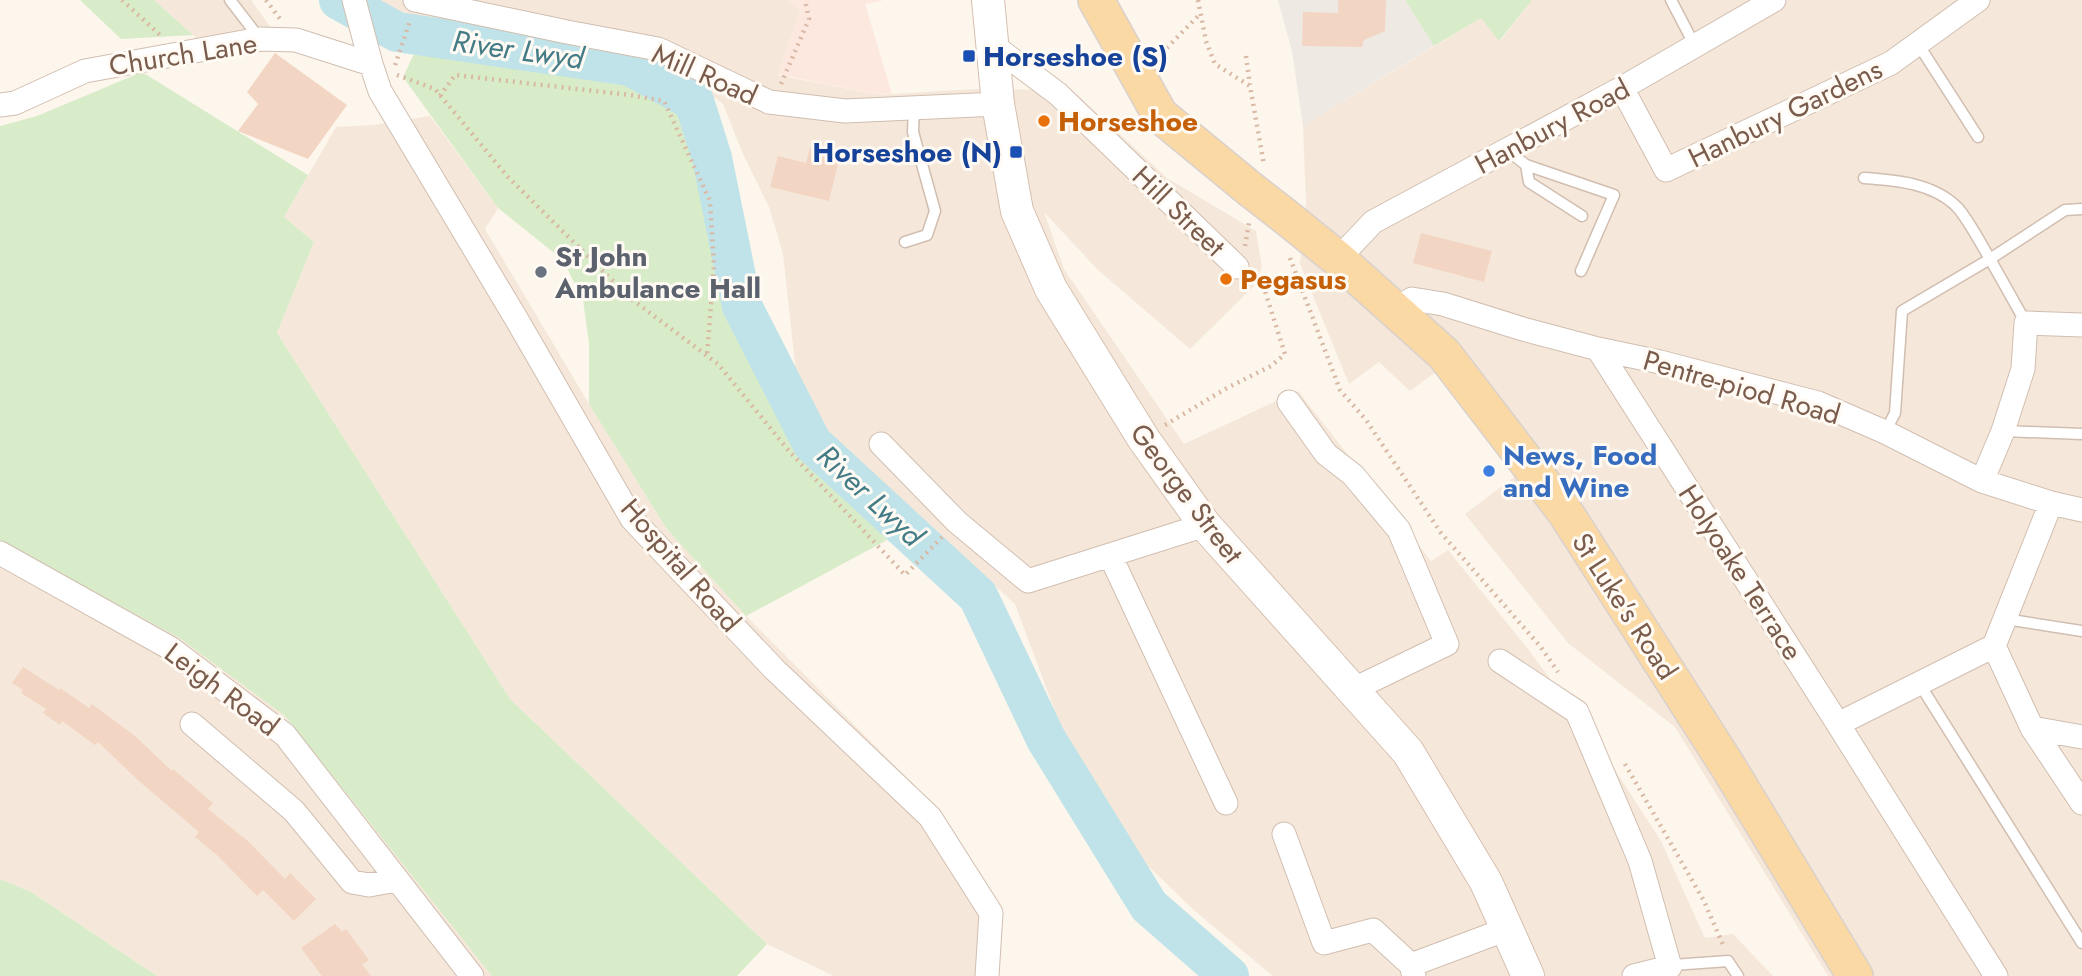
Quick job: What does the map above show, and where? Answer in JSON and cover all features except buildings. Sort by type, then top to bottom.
[{"type":"main road","name":"George Street","points":[[988,0],[998,104],[1017,211],[1058,300],[1143,438],[1205,525],[1408,752],[1486,882],[1528,976]]},
{"type":"main road","name":"St Luke's Road","points":[[1096,0],[1160,115],[1253,180],[1286,217],[1338,259],[1444,354],[1564,512],[1727,765],[1855,976]]},
{"type":"street","name":"Hospital Road","points":[[354,0],[380,91],[632,519],[774,669],[930,817],[991,913],[987,976]]},
{"type":"street","name":"Hanbury Road","points":[[1338,259],[1373,222],[1622,89],[1774,0]]},
{"type":"street","name":"Hanbury Gardens","points":[[1622,89],[1666,170],[1891,63],[1978,0]]},
{"type":"street","name":"Mill Road","points":[[414,7],[658,49],[769,102],[845,111],[998,104]]},
{"type":"street","name":"Church Lane","points":[[0,105],[15,103],[85,71],[260,39],[296,40],[368,55]]},
{"type":"street","name":"Hill Street","points":[[994,46],[1058,94],[1237,267]]},
{"type":"street","name":"Pentre-piod Road","points":[[1395,310],[1412,299],[1443,304],[1598,349],[1660,362],[1818,403],[1885,432],[1982,481],[2082,510]]},
{"type":"street","points":[[1982,481],[2003,431],[2023,369],[2026,323],[2082,325]]},
{"type":"street","name":"Holyoake Terrace","points":[[1598,349],[1838,723],[1996,976]]},
{"type":"street","points":[[1289,402],[1326,454],[1353,475],[1399,530],[1447,645],[1352,690]]},
{"type":"street","points":[[881,444],[957,522],[1028,581],[1205,525]]},
{"type":"street","points":[[1838,723],[1994,646],[2051,503]]},
{"type":"street","name":"Leigh Road","points":[[0,553],[170,648],[285,735],[472,976]]},
{"type":"street","points":[[1110,555],[1226,803]]},
{"type":"street","points":[[1994,646],[2032,728],[2077,796]]},
{"type":"street","points":[[1500,661],[1577,712],[1640,861],[1670,968],[1634,976]]},
{"type":"street","name":"Leigh Road","points":[[192,724],[294,811],[352,882],[369,885],[397,880]]},
{"type":"street","points":[[2032,728],[2082,737]]},
{"type":"street","points":[[1283,834],[1324,943],[1373,930],[1412,971],[1507,929]]},
{"type":"lane","points":[[230,0],[260,39]]},
{"type":"lane","points":[[1671,0],[1695,46]]},
{"type":"lane","points":[[1918,44],[1978,137]]},
{"type":"lane","points":[[905,242],[927,235],[935,211],[913,132],[915,108]]},
{"type":"lane","points":[[1507,150],[1526,165],[1614,195],[1581,271]]},
{"type":"lane","points":[[1526,165],[1529,182],[1582,216]]},
{"type":"lane","points":[[1864,178],[1898,180],[1931,190],[1957,207],[1990,258],[2026,323]]},
{"type":"lane","points":[[1885,432],[1895,413],[1902,311],[2065,210],[2082,209]]},
{"type":"lane","points":[[2003,431],[2082,433]]},
{"type":"lane","points":[[2005,619],[2082,631]]},
{"type":"lane","points":[[1919,683],[2082,943]]},
{"type":"lane","points":[[1670,968],[1673,965],[1728,961],[1738,976]]},
{"type":"path","points":[[122,0],[148,26],[182,53]]},
{"type":"path","points":[[769,102],[779,88],[809,19],[805,0]]},
{"type":"path","points":[[1198,0],[1206,40],[1215,64],[1250,86]]},
{"type":"path","points":[[396,62],[414,7]]},
{"type":"path","points":[[1139,77],[1200,13]]},
{"type":"path","points":[[1143,438],[1227,388],[1271,366],[1285,354],[1264,288],[1237,267],[1244,251],[1253,180],[1250,86],[1246,56]]},
{"type":"path","points":[[440,96],[455,75],[664,101],[710,201],[715,266],[707,356]]},
{"type":"path","points":[[403,77],[435,89],[507,176],[630,299],[718,364],[789,451],[905,575],[942,537]]},
{"type":"path","points":[[1290,257],[1340,390],[1366,421],[1441,533],[1540,646],[1564,679]]},
{"type":"path","points":[[1619,755],[1704,901],[1726,951],[1726,961]]},
{"type":"shaded area","points":[[154,0],[251,0],[287,50],[212,57],[193,35]]},
{"type":"shaded area","points":[[374,0],[788,0],[800,11],[778,75],[879,95],[975,89],[1072,90],[1167,178],[1256,231],[1262,267],[1254,286],[1190,349],[1098,270],[1044,212],[1064,269],[1184,444],[1298,391],[1431,561],[1448,550],[1528,649],[1600,747],[1661,841],[1705,938],[1733,934],[1773,976],[1273,976],[1196,912],[1122,841],[1060,725],[1015,604],[810,416],[798,391],[783,254],[769,207],[743,154],[723,104],[684,75],[640,59],[437,22],[395,10]]},
{"type":"shaded area","points":[[788,0],[884,0],[865,4],[892,94],[879,95],[778,74],[800,11]]},
{"type":"shaded area","points":[[1278,0],[1405,0],[1434,46],[1303,126],[1292,51]]},
{"type":"shaded area","points":[[1532,0],[2082,0],[2082,976],[1828,976],[1675,727],[1568,643],[1465,514],[1518,474],[1437,371],[1410,391],[1379,362],[1349,384],[1300,264],[1306,204],[1303,126],[1481,18],[1500,41]]},
{"type":"shaded area","points":[[430,116],[498,208],[485,229],[666,528],[746,616],[934,805],[986,882],[1001,927],[997,976],[834,976],[767,944],[510,699],[277,333],[314,242],[284,217],[336,127],[374,125]]},
{"type":"shaded area","points":[[0,541],[178,637],[285,716],[492,976],[157,976],[31,892],[0,879]]},
{"type":"green space","points":[[80,0],[154,0],[193,35],[121,39]]},
{"type":"green space","points":[[1405,0],[1532,0],[1499,41],[1481,18],[1434,46]]},
{"type":"green space","points":[[414,54],[653,87],[684,112],[715,199],[728,298],[780,421],[887,540],[746,616],[666,528],[589,404],[589,344],[583,300],[563,260],[498,208],[403,77]]},
{"type":"green space","points":[[142,72],[308,175],[284,217],[314,242],[277,333],[510,699],[767,944],[737,976],[492,976],[285,716],[178,637],[0,541],[0,126],[37,116]]},
{"type":"green space","points":[[0,879],[31,892],[157,976],[0,976]]},
{"type":"waterway","name":"River Lwyd","points":[[339,0],[397,32],[630,66],[694,101],[712,158],[742,306],[812,443],[978,596],[1046,739],[1149,906],[1229,976]]},
{"type":"place","name":"Horseshoe (S)","points":[[969,56]]},
{"type":"place","name":"Horseshoe","points":[[1044,121]]},
{"type":"place","name":"Horseshoe (N)","points":[[1016,152]]},
{"type":"place","name":"St John Ambulance Hall","points":[[541,272]]},
{"type":"place","name":"Pegasus","points":[[1226,279]]},
{"type":"place","name":"News, Food and Wine","points":[[1489,471]]}]
